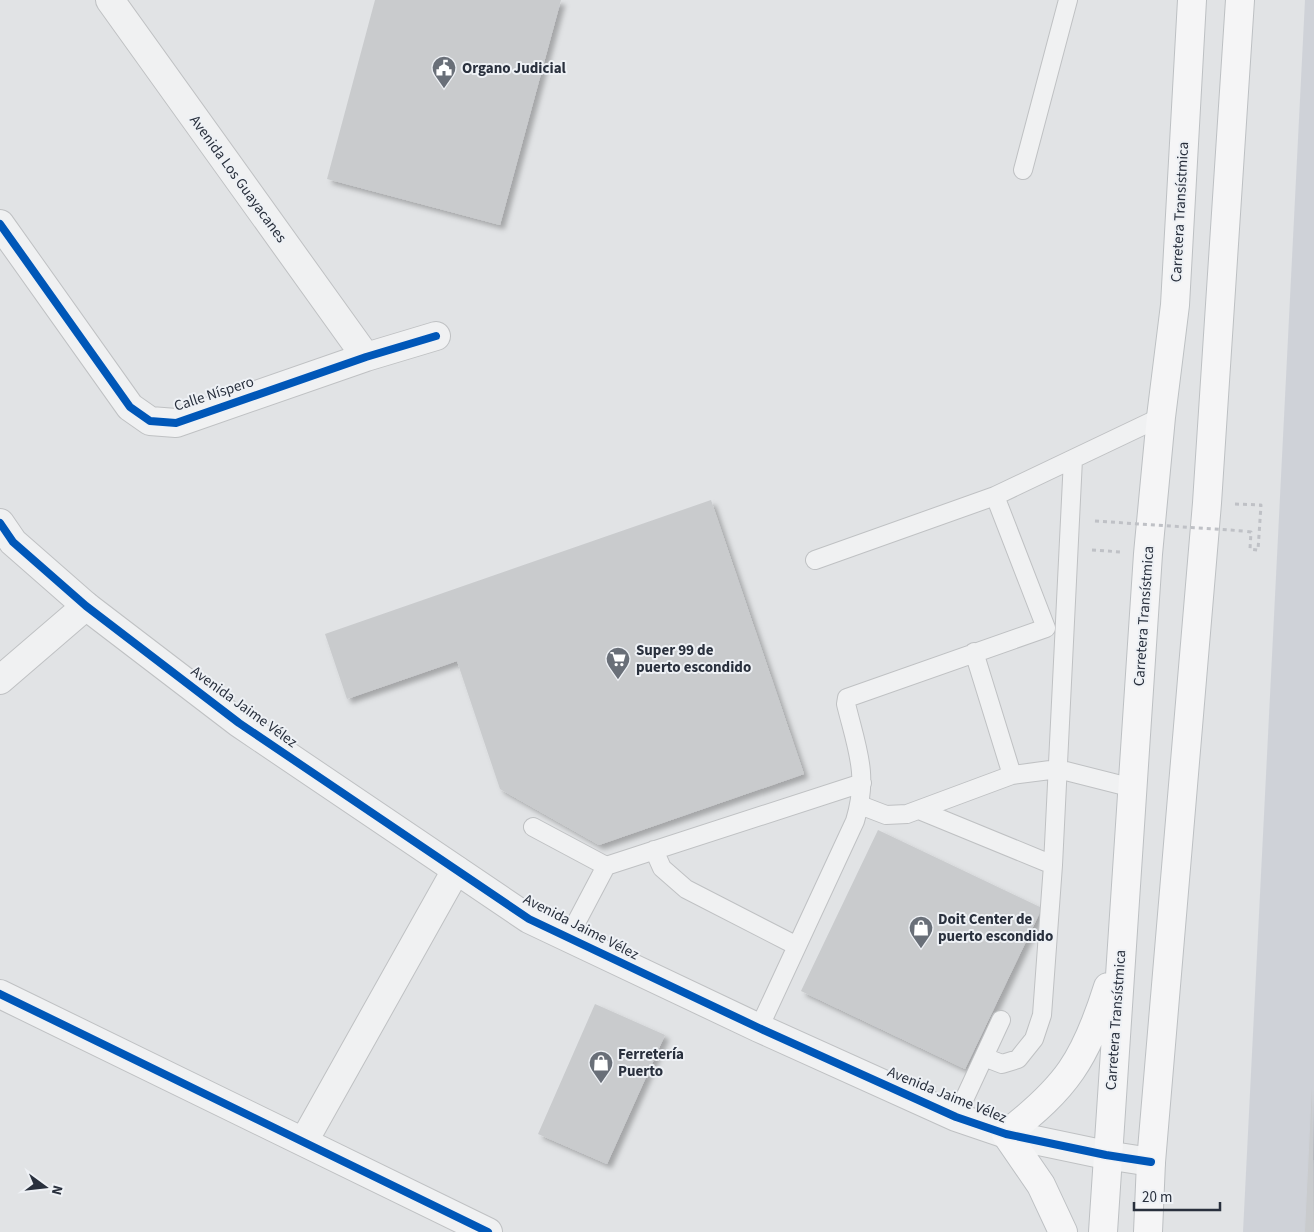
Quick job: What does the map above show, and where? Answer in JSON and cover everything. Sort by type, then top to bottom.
[{"type":"main road","name":"Carretera Transístmica","points":[[1103,1232],[1106,1155],[1148,554],[1161,417],[1175,305],[1192,0]]},
{"type":"main road","points":[[1148,1232],[1151,1162],[1207,503],[1240,0]]},
{"type":"main road","points":[[1063,1232],[1036,1178],[1006,1134],[1041,1107],[1064,1083],[1087,1047],[1121,948]]},
{"type":"street","name":"Avenida Los Guayacanes","points":[[110,0],[366,357]]},
{"type":"street","name":"Calle Níspero","points":[[0,224],[130,407],[150,421],[176,423],[366,357],[436,336]]},
{"type":"street","name":"Avenida Jaime Vélez","points":[[0,523],[13,542],[86,606],[240,723],[529,919],[759,1028],[956,1116],[1006,1134],[1106,1155],[1151,1162]]},
{"type":"street","points":[[0,680],[86,606]]},
{"type":"street","points":[[304,1141],[456,870]]},
{"type":"street","points":[[0,994],[488,1232]]},
{"type":"lane","points":[[1022,170],[1068,0]]},
{"type":"lane","points":[[816,560],[995,496],[1161,417]]},
{"type":"lane","points":[[984,1057],[1002,1064],[1018,1060],[1034,1039],[1042,1015],[1053,865],[1073,459]]},
{"type":"lane","points":[[995,496],[1046,628]]},
{"type":"lane","points":[[759,1028],[855,821],[860,805],[862,768],[846,704],[847,698],[974,652],[1046,628],[1066,624]]},
{"type":"lane","points":[[974,652],[1012,775]]},
{"type":"lane","points":[[860,805],[886,814],[907,814],[1012,775],[1058,769],[1133,788]]},
{"type":"lane","points":[[568,938],[606,866],[862,783]]},
{"type":"lane","points":[[919,810],[1053,865]]},
{"type":"lane","points":[[533,827],[606,866]]},
{"type":"lane","points":[[654,850],[662,868],[686,889],[797,946]]},
{"type":"lane","points":[[956,1116],[1001,1020]]},
{"type":"path","points":[[1095,521],[1251,532],[1250,549],[1258,550],[1261,505]]},
{"type":"path","points":[[1086,550],[1148,554]]},
{"type":"shaded area","points":[[1305,0],[1314,0],[1314,1232],[1243,1232]]},
{"type":"building","name":"Organo Judicial","points":[[375,0],[561,0],[500,225],[327,179]]},
{"type":"building","name":"Super 99 de puerto escondido","points":[[711,500],[804,774],[599,845],[500,789],[457,661],[347,699],[325,634]]},
{"type":"building","name":"Doit Center de puerto escondido","points":[[878,830],[1042,908],[965,1069],[801,991]]},
{"type":"building","name":"Ferretería Puerto","points":[[595,1004],[665,1035],[607,1164],[538,1134]]},
{"type":"building","points":[[1312,1087],[1314,1232],[1305,1232]]},
{"type":"cycle path","points":[[0,224],[130,407],[150,421],[176,423],[366,357],[436,336]]},
{"type":"cycle path","points":[[0,523],[13,542],[86,606],[239,723],[529,919],[759,1028],[956,1117],[1006,1134],[1106,1155],[1151,1162]]},
{"type":"cycle path","points":[[0,994],[488,1232]]},
{"type":"place","name":"Organo Judicial","points":[[444,89]]},
{"type":"place","name":"Super 99 de puerto escondido","points":[[618,680]]},
{"type":"place","name":"Doit Center de puerto escondido","points":[[921,949]]},
{"type":"place","name":"Ferretería Puerto","points":[[601,1084]]}]
